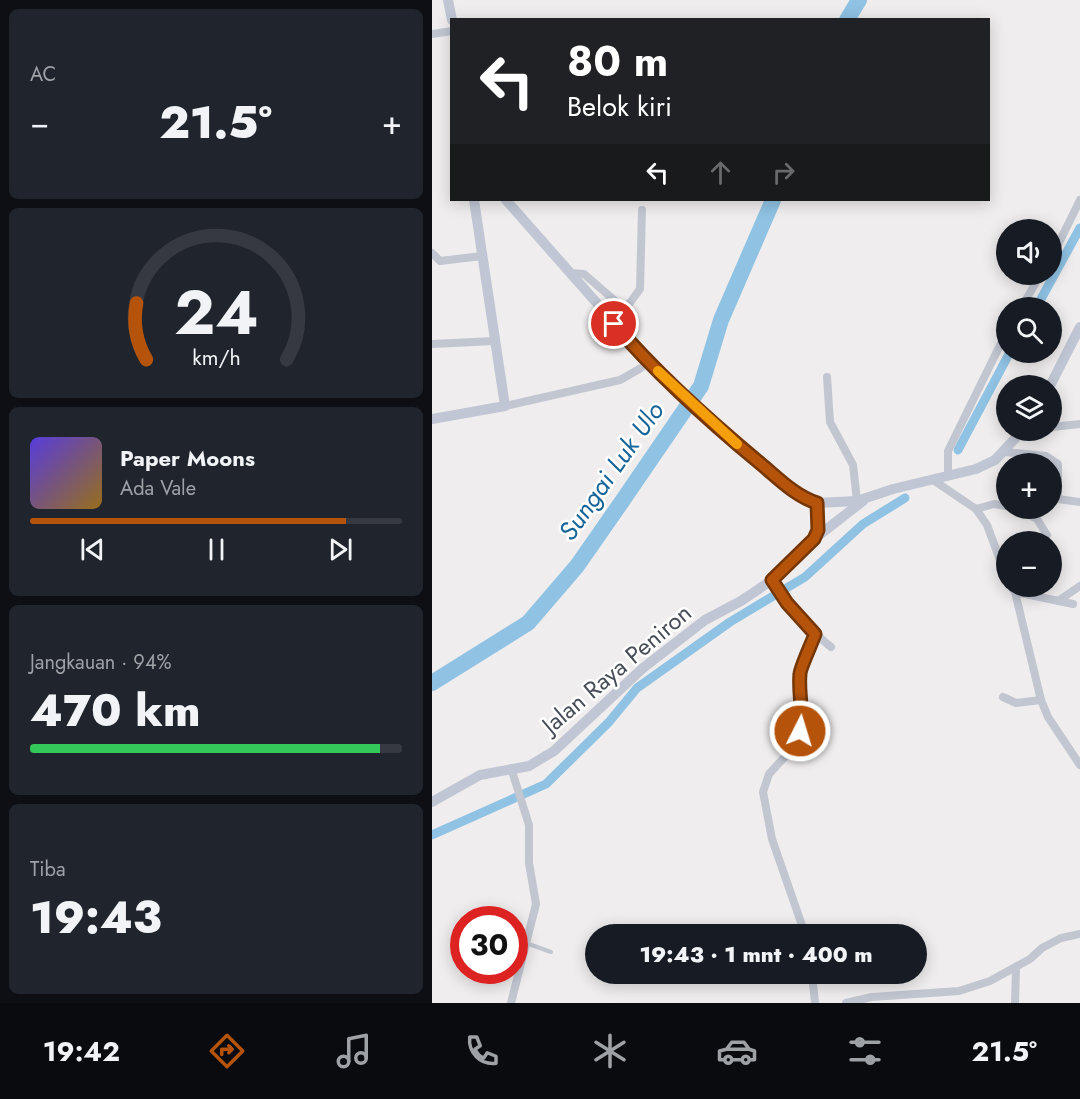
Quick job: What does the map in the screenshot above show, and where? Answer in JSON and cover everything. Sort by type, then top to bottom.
[{"type":"main road","points":[[448,0],[452,18]]},
{"type":"main road","points":[[432,419],[505,406],[474,201]]},
{"type":"main road","points":[[507,201],[654,367],[755,459],[800,496],[817,503],[857,501],[976,469],[995,460],[1014,441]]},
{"type":"main road","points":[[1056,375],[1080,327]]},
{"type":"main road","name":"Jalan Raya Peniron","points":[[432,802],[480,775],[528,766],[554,751],[643,668],[705,620],[741,601],[772,580],[814,539],[870,496]]},
{"type":"main road","points":[[814,539],[818,530],[817,503]]},
{"type":"street","points":[[432,34],[450,31]]},
{"type":"street","points":[[1062,237],[1080,200]]},
{"type":"street","points":[[569,273],[584,274],[621,306],[628,304],[640,289],[642,210]]},
{"type":"street","points":[[432,253],[440,261],[482,256]]},
{"type":"street","points":[[432,344],[495,341]]},
{"type":"street","points":[[948,476],[948,451],[996,353]]},
{"type":"street","points":[[505,406],[620,380],[641,368]]},
{"type":"street","points":[[827,377],[830,423],[853,465],[857,501]]},
{"type":"street","points":[[1062,426],[1080,424]]},
{"type":"street","points":[[1004,452],[1046,456],[1058,464],[1058,499],[1080,502]]},
{"type":"street","points":[[933,480],[976,509],[987,525],[996,549]]},
{"type":"street","points":[[976,509],[996,504]]},
{"type":"street","points":[[772,580],[787,603],[815,634],[831,647]]},
{"type":"street","points":[[1058,601],[1080,586]]},
{"type":"street","points":[[1015,597],[1041,700],[1048,717],[1079,761]]},
{"type":"street","points":[[1042,597],[1073,604]]},
{"type":"street","points":[[802,924],[772,839],[763,792],[769,774],[791,750],[800,731],[803,716],[800,672],[815,634]]},
{"type":"street","points":[[1004,698],[1018,703],[1041,700]]},
{"type":"street","points":[[511,768],[526,811],[530,838],[529,863],[536,904],[528,932]]},
{"type":"street","points":[[846,1003],[872,997],[959,991],[990,981],[1016,968],[1042,948],[1062,938],[1080,934]]},
{"type":"street","points":[[1014,1003],[1016,968]]},
{"type":"street","points":[[511,1003],[515,984]]},
{"type":"street","points":[[813,984],[815,1003]]},
{"type":"lane","points":[[528,944],[551,952]]},
{"type":"waterway","name":"Sungai Luk Ulo","points":[[848,18],[859,0]]},
{"type":"waterway","name":"Sungai Luk Ulo","points":[[432,683],[528,623],[577,566],[701,386],[721,320],[773,201]]},
{"type":"waterway","points":[[1042,297],[1080,228]]},
{"type":"waterway","points":[[958,450],[1004,363]]},
{"type":"waterway","points":[[432,835],[546,784],[609,722],[637,688],[730,622],[805,577],[863,524],[905,498]]},
{"type":"slow traffic","points":[[658,371],[737,444]]},
{"type":"route","points":[[614,324],[647,360],[724,433],[795,492],[806,500],[817,503],[818,530],[814,539],[772,580],[787,603],[815,634],[800,672],[803,716],[800,731]]}]
